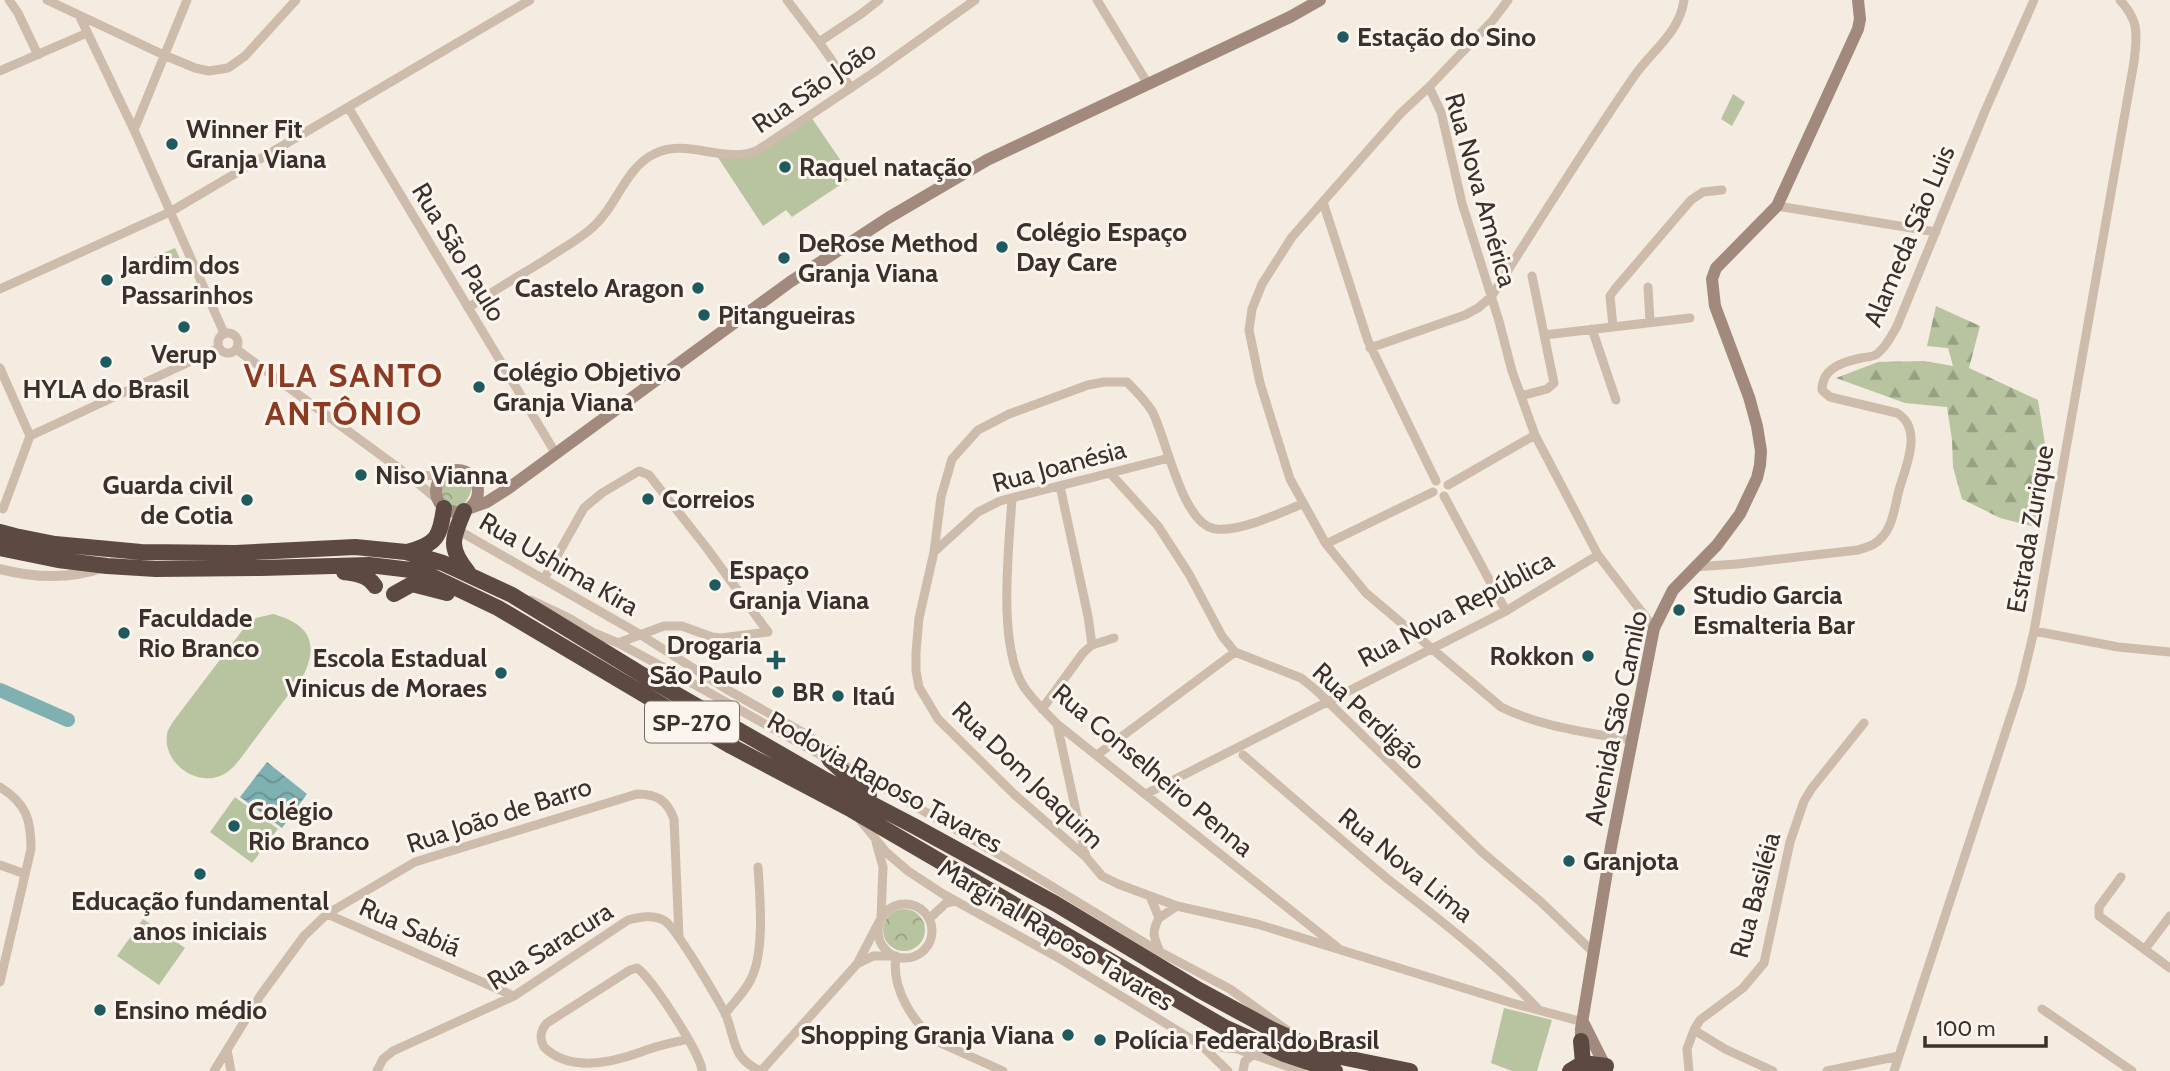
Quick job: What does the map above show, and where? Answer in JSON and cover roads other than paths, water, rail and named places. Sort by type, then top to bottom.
[{"type":"highway","points":[[406,552],[428,545],[438,537],[442,527],[441,504]]},
{"type":"highway","points":[[467,510],[452,541],[453,549],[469,574]]},
{"type":"highway","name":"Rodovia Raposo Tavares","points":[[0,532],[55,544],[141,552],[235,553],[355,547],[406,552],[443,563],[512,595],[646,677],[822,778],[1056,904],[1223,1003],[1306,1045],[1341,1057],[1410,1071]]},
{"type":"highway","name":"Rodovia Raposo Tavares","points":[[0,548],[58,560],[169,569],[369,565],[411,570],[446,582],[498,608],[731,747],[852,810],[1224,1027],[1284,1054],[1335,1071]]},
{"type":"highway","points":[[303,566],[360,574],[370,579],[375,586]]},
{"type":"highway","points":[[394,594],[407,585],[418,584],[498,608]]},
{"type":"highway","points":[[828,757],[886,811]]},
{"type":"highway","points":[[1581,1041],[1592,1068]]},
{"type":"main road","points":[[467,510],[477,497],[477,484],[462,471],[448,472],[436,487],[441,504],[453,512],[467,510],[487,502],[790,282],[888,218],[987,160],[1321,0]]},
{"type":"main road","name":"Avenida São Camilo","points":[[1581,1041],[1592,951],[1630,740],[1654,628],[1673,590],[1717,545],[1740,514],[1757,478],[1760,465],[1757,426],[1715,306],[1712,279],[1723,260],[1777,206],[1858,29],[1858,0]]},
{"type":"main road","points":[[477,484],[509,488]]},
{"type":"main road","points":[[1583,1023],[1592,1068]]},
{"type":"street","points":[[9,0],[38,55]]},
{"type":"street","points":[[47,0],[164,55],[209,71],[228,68],[245,56],[296,0]]},
{"type":"street","points":[[134,130],[187,0]]},
{"type":"street","points":[[0,289],[170,212],[530,0]]},
{"type":"street","points":[[787,0],[851,88]]},
{"type":"street","points":[[819,42],[879,0]]},
{"type":"street","name":"Rua São João","points":[[468,308],[590,229],[604,214],[634,170],[654,153],[678,147],[729,156],[750,153],[771,142],[851,88],[975,0]]},
{"type":"street","points":[[1097,0],[1148,84]]},
{"type":"street","points":[[1429,87],[1493,20],[1508,0]]},
{"type":"street","points":[[1370,348],[1465,315],[1478,308],[1490,296],[1636,73],[1672,32],[1683,10],[1684,0]]},
{"type":"street","name":"Alameda São Luis","points":[[1694,567],[1858,550],[1884,536],[1910,452],[1911,436],[1907,422],[1887,410],[1830,397],[1824,393],[1822,386],[1830,370],[1846,362],[1874,356],[1886,344],[1897,326],[2034,0]]},
{"type":"street","name":"Estrada Zurique","points":[[1894,1071],[2021,685],[2034,631],[2134,62],[2137,33],[2135,22],[2120,0]]},
{"type":"street","points":[[79,15],[225,333]]},
{"type":"street","points":[[0,71],[106,27]]},
{"type":"street","name":"Rua Nova América","points":[[1630,740],[1540,722],[1518,716],[1501,707],[1366,593],[1325,544],[1302,504],[1290,479],[1260,383],[1249,330],[1252,309],[1262,284],[1292,237],[1401,113],[1429,87],[1447,132],[1462,203],[1535,435],[1598,555],[1654,628]]},
{"type":"street","name":"Rua São Paulo","points":[[348,107],[556,454]]},
{"type":"street","points":[[1613,327],[1610,296],[1615,289],[1690,200],[1703,192],[1722,190]]},
{"type":"street","points":[[1323,202],[1370,348],[1436,481]]},
{"type":"street","points":[[1777,206],[1936,232]]},
{"type":"street","points":[[1521,396],[1547,389],[1554,383],[1532,276]]},
{"type":"street","points":[[1648,286],[1650,323]]},
{"type":"street","points":[[1544,335],[1690,318]]},
{"type":"street","points":[[1592,329],[1616,400]]},
{"type":"street","points":[[232,332],[237,337],[239,343],[236,349],[228,353],[219,348],[219,338],[225,333],[232,332]]},
{"type":"street","points":[[30,436],[219,348]]},
{"type":"street","points":[[236,349],[408,475],[441,504]]},
{"type":"street","points":[[0,368],[30,436],[3,509]]},
{"type":"street","name":"Rua Dom Joaquim","points":[[1302,504],[1269,519],[1226,529],[1209,528],[1201,522],[1182,493],[1152,410],[1127,382],[1088,385],[1009,414],[978,430],[952,459],[941,497],[934,552],[919,618],[916,671],[919,687],[938,719],[962,744],[1086,857],[1101,876],[1177,906],[1257,924],[1583,1023]]},
{"type":"street","points":[[1448,485],[1535,435]]},
{"type":"street","name":"Rua Joanésia","points":[[934,552],[978,512],[1000,501],[1168,458]]},
{"type":"street","name":"Rua Ushima Kira","points":[[544,579],[584,508],[602,493],[639,471],[649,475],[768,632],[721,638],[672,625],[641,635]]},
{"type":"street","points":[[1097,755],[1235,652],[1222,636],[1189,574],[1158,526],[1110,473]]},
{"type":"street","points":[[408,475],[443,476]]},
{"type":"street","points":[[1436,481],[1443,481],[1448,485],[1449,490],[1444,496]]},
{"type":"street","points":[[1433,492],[1436,481]]},
{"type":"street","points":[[1060,486],[1092,645]]},
{"type":"street","points":[[1433,492],[1444,496]]},
{"type":"street","points":[[1325,544],[1433,492]]},
{"type":"street","points":[[1444,496],[1506,611]]},
{"type":"street","name":"Rua Conselheiro Penna","points":[[1012,498],[1007,620],[1016,669],[1024,686],[1057,724],[1340,951]]},
{"type":"street","name":"Rua Ushima Kira","points":[[456,529],[641,635],[726,689],[809,736],[828,757],[1007,859],[1160,952],[1230,989],[1306,1045]]},
{"type":"street","name":"Rua Nova República","points":[[1146,793],[1506,611],[1598,555]]},
{"type":"street","points":[[0,569],[24,575],[58,577],[85,574],[107,566]]},
{"type":"street","points":[[512,595],[538,602],[618,643],[828,757]]},
{"type":"street","points":[[2034,631],[2170,652]]},
{"type":"street","points":[[618,643],[641,635]]},
{"type":"street","points":[[1042,709],[1083,653],[1092,645],[1114,638]]},
{"type":"street","name":"Rua Perdigão","points":[[1235,652],[1301,678],[1330,701],[1482,852],[1541,902],[1592,951]]},
{"type":"street","name":"Rua Basiléia","points":[[1694,1030],[1700,1020],[1743,988],[1764,963],[1790,842],[1804,802],[1864,723]]},
{"type":"street","points":[[1057,724],[1086,857]]},
{"type":"street","name":"Rua Nova Lima","points":[[1243,755],[1474,947],[1507,976],[1539,1010]]},
{"type":"street","points":[[0,787],[14,797],[29,818],[31,849],[0,982]]},
{"type":"street","name":"Rua João de Barro","points":[[214,1071],[274,976],[304,936],[327,914],[404,867],[427,857],[637,794],[651,794],[661,799],[669,807],[674,819],[679,937]]},
{"type":"street","name":"Marginal Raposo Tavares","points":[[852,810],[876,841],[908,871],[1057,957],[1200,1045],[1237,1049],[1301,1071]]},
{"type":"street","points":[[876,841],[883,867],[881,919],[878,929],[882,945],[896,956]]},
{"type":"street","points":[[0,865],[25,874]]},
{"type":"street","points":[[725,1014],[750,982],[757,967],[760,897],[758,867]]},
{"type":"street","points":[[2121,877],[2099,907],[2099,916],[2170,968]]},
{"type":"street","points":[[1150,896],[1158,918]]},
{"type":"street","points":[[929,919],[946,903],[956,901]]},
{"type":"street","points":[[761,1071],[857,964],[881,919],[892,907],[906,904],[919,909],[929,919],[931,937],[922,952],[914,956],[873,956],[857,964]]},
{"type":"street","points":[[1138,938],[1153,928],[1158,918],[1177,906]]},
{"type":"street","name":"Rua Sabiá","points":[[327,914],[514,996]]},
{"type":"street","name":"Rua Saracura","points":[[377,1071],[383,1059],[393,1051],[514,996],[628,920],[641,916],[666,921],[679,937],[725,1014],[732,1041],[743,1060],[761,1071]]},
{"type":"street","points":[[2145,949],[2170,916]]},
{"type":"street","points":[[1153,928],[1154,939],[1160,952]]},
{"type":"street","points":[[896,956],[894,970],[901,994],[927,1034],[936,1041],[1003,1071]]},
{"type":"street","points":[[688,1040],[643,1051],[594,1068],[570,1069],[556,1063],[541,1037],[544,1027],[569,1008],[637,968],[648,978],[701,1060],[702,1071]]},
{"type":"street","points":[[2042,1009],[2132,1071]]},
{"type":"street","points":[[1689,1071],[1688,1049],[1694,1030],[1725,1049],[1773,1071]]},
{"type":"street","points":[[1200,1045],[1228,1071]]},
{"type":"street","points":[[227,1050],[231,1071]]},
{"type":"street","points":[[1243,1071],[1245,1061],[1254,1054]]},
{"type":"street","points":[[1826,1071],[1899,1056]]},
{"type":"water","points":[[267,762],[307,794],[282,828],[240,797]]},
{"type":"waterway","points":[[0,690],[68,720]]},
{"type":"place","name":"Estação do Sino","points":[[1343,37]]},
{"type":"place","name":"Winner Fit Granja Viana","points":[[172,144]]},
{"type":"place","name":"Raquel natação","points":[[785,167]]},
{"type":"place","name":"Colégio Espaço Day Care","points":[[1002,247]]},
{"type":"place","name":"DeRose Method Granja Viana","points":[[784,258]]},
{"type":"place","name":"Jardim dos Passarinhos","points":[[107,280]]},
{"type":"place","name":"Castelo Aragon","points":[[698,288]]},
{"type":"place","name":"Pitangueiras","points":[[704,315]]},
{"type":"place","name":"Verup","points":[[184,327]]},
{"type":"place","name":"HYLA do Brasil","points":[[106,362]]},
{"type":"place","name":"Colégio Objetivo Granja Viana","points":[[479,387]]},
{"type":"place","name":"Niso Vianna","points":[[361,475]]},
{"type":"place","name":"Correios","points":[[648,499]]},
{"type":"place","name":"Guarda civil de Cotia","points":[[247,500]]},
{"type":"place","name":"Espaço Granja Viana","points":[[715,585]]},
{"type":"place","name":"Studio Garcia Esmalteria Bar","points":[[1679,610]]},
{"type":"place","name":"Faculdade Rio Branco","points":[[124,633]]},
{"type":"place","name":"Rokkon","points":[[1588,656]]},
{"type":"place","name":"Drogaria São Paulo","points":[[776,660]]},
{"type":"place","name":"Escola Estadual Vinicus de Moraes","points":[[501,673]]},
{"type":"place","name":"BR","points":[[778,692]]},
{"type":"place","name":"Itaú","points":[[838,696]]},
{"type":"place","name":"Colégio Rio Branco","points":[[234,826]]},
{"type":"place","name":"Granjota","points":[[1569,861]]},
{"type":"place","name":"Educação fundamental anos iniciais","points":[[200,874]]},
{"type":"place","name":"Ensino médio","points":[[100,1010]]},
{"type":"place","name":"Shopping Granja Viana","points":[[1068,1035]]},
{"type":"place","name":"Polícia Federal do Brasil","points":[[1100,1040]]},
{"type":"district","name":"VILA SANTO ANTÔNIO","points":[[344,394]]}]
